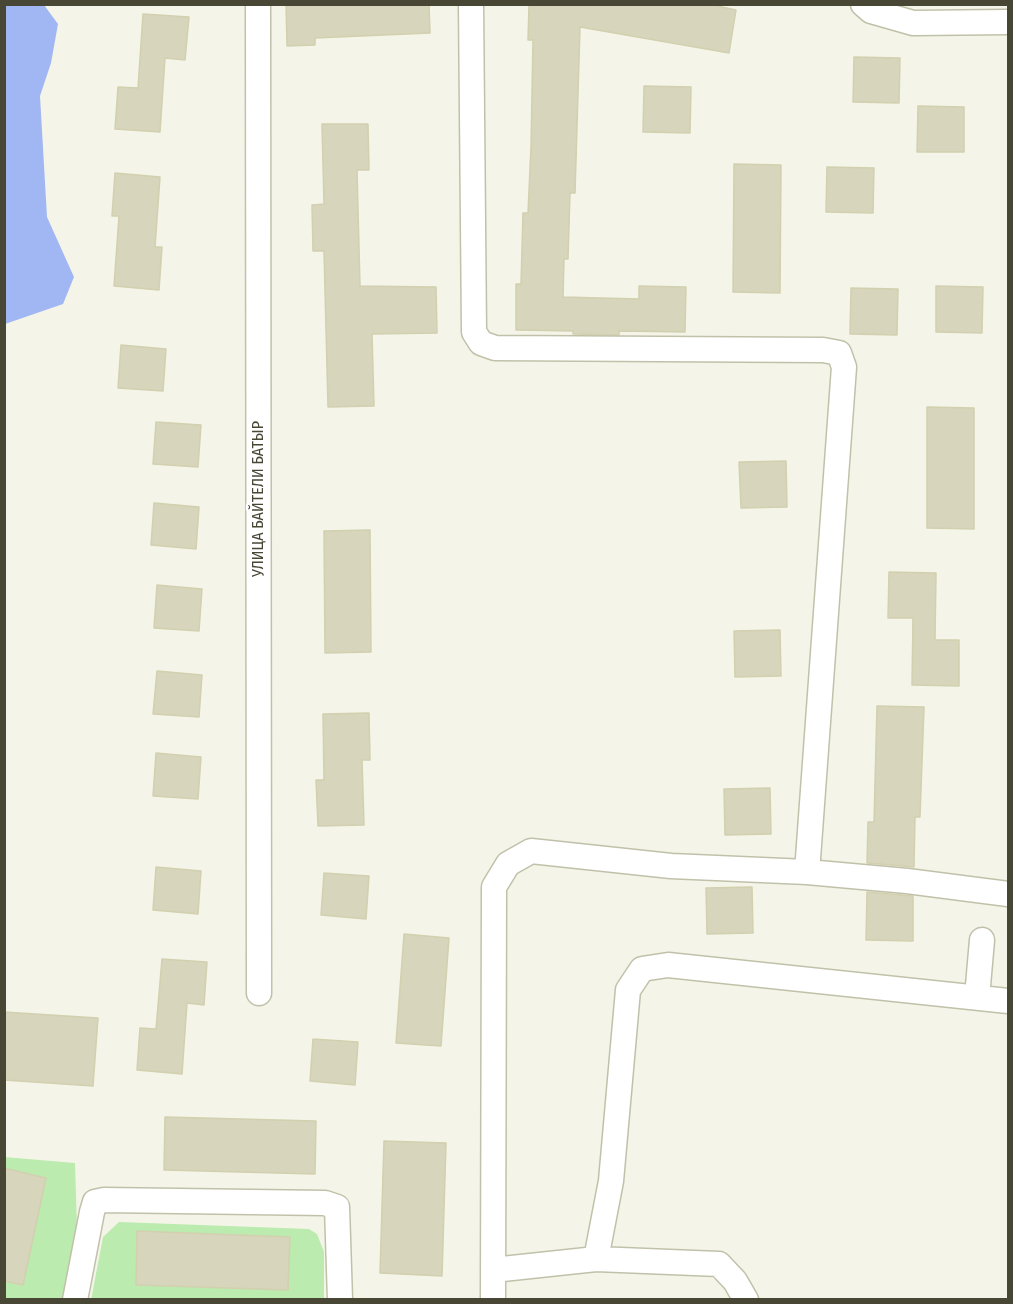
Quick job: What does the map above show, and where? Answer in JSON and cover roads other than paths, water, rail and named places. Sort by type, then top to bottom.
[{"type":"street","name":"УЛИЦА БАЙТЕЛИ БАТЫР","points":[[258,4],[259,993]]},
{"type":"street","points":[[471,4],[474,332],[481,343],[495,348],[824,350],[839,353],[844,367],[807,872]]},
{"type":"street","points":[[863,4],[871,11],[913,23],[1008,22]]},
{"type":"street","points":[[493,1299],[494,886],[508,864],[531,851],[671,866],[807,872],[1008,894]]},
{"type":"street","points":[[977,997],[982,940]]},
{"type":"street","points":[[596,1259],[611,1181],[628,990],[642,969],[668,965],[1008,1001]]},
{"type":"street","points":[[75,1299],[92,1212],[95,1202],[104,1200],[325,1203],[337,1207],[340,1299]]},
{"type":"street","points":[[493,1270],[596,1259],[719,1264],[735,1281],[746,1299]]},
{"type":"water","points":[[4,5],[44,5],[58,24],[51,63],[40,96],[47,217],[74,277],[63,304],[5,324]]}]
